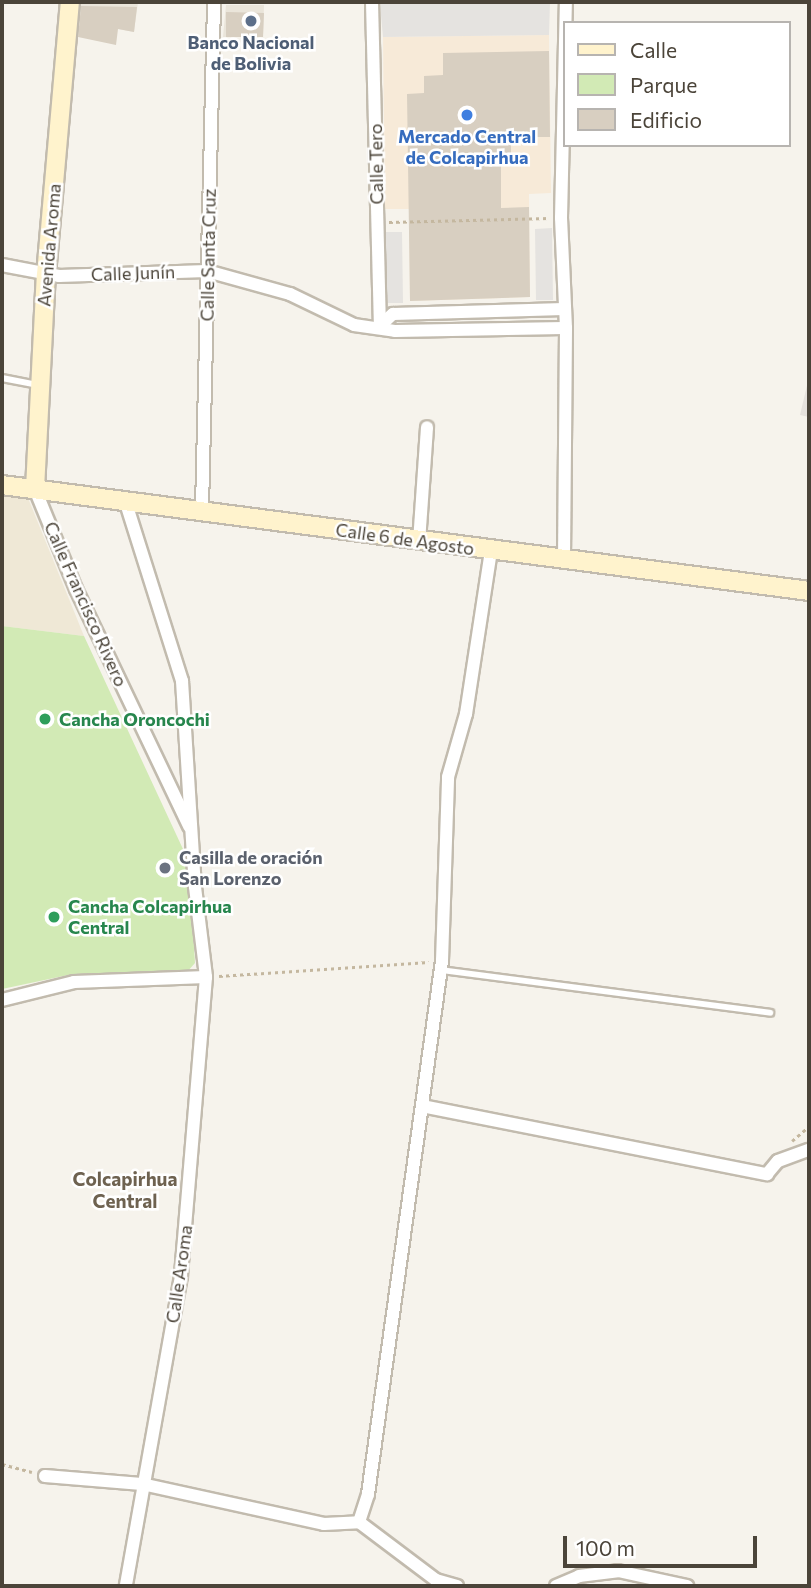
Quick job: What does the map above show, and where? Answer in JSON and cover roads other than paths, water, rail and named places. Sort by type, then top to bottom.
[{"type":"main road","name":"Avenida Aroma","points":[[36,489],[46,275],[70,2]]},
{"type":"main road","name":"Calle 6 de Agosto","points":[[2,485],[202,509],[419,542],[809,591]]},
{"type":"street","name":"Calle Santa Cruz","points":[[202,509],[214,2]]},
{"type":"street","name":"Calle Tero","points":[[372,2],[380,326]]},
{"type":"street","points":[[566,2],[566,21]]},
{"type":"street","points":[[563,147],[561,218],[566,328],[564,559]]},
{"type":"street","name":"Calle Junín","points":[[2,265],[46,275],[207,271],[290,293],[354,325],[380,326],[394,331],[566,328]]},
{"type":"street","points":[[380,326],[393,314],[564,309]]},
{"type":"street","points":[[419,542],[427,428]]},
{"type":"street","name":"Calle Francisco Rivero","points":[[36,489],[76,589],[192,833]]},
{"type":"street","name":"Calle Aroma","points":[[125,500],[182,681],[192,833],[206,977],[181,1276],[126,1586]]},
{"type":"street","points":[[359,1522],[368,1494],[441,966],[448,777],[466,714],[491,550]]},
{"type":"street","points":[[2,1000],[74,982],[206,977]]},
{"type":"street","points":[[422,1106],[768,1174],[778,1161],[809,1150]]},
{"type":"street","points":[[45,1476],[142,1484],[324,1524],[359,1522],[436,1580],[457,1586]]},
{"type":"street","points":[[556,1586],[579,1576],[618,1571],[687,1586]]},
{"type":"lane","points":[[2,378],[39,386]]},
{"type":"lane","points":[[441,966],[770,1013]]},
{"type":"place","name":"Banco Nacional de Bolivia","points":[[251,21]]},
{"type":"place","name":"Mercado Central de Colcapirhua","points":[[467,115]]},
{"type":"place","name":"Cancha Oroncochi","points":[[45,719]]},
{"type":"place","name":"Casilla de oración San Lorenzo","points":[[165,868]]},
{"type":"place","name":"Cancha Colcapirhua Central","points":[[54,917]]},
{"type":"district","name":"Colcapirhua Central","points":[[125,1190]]}]
